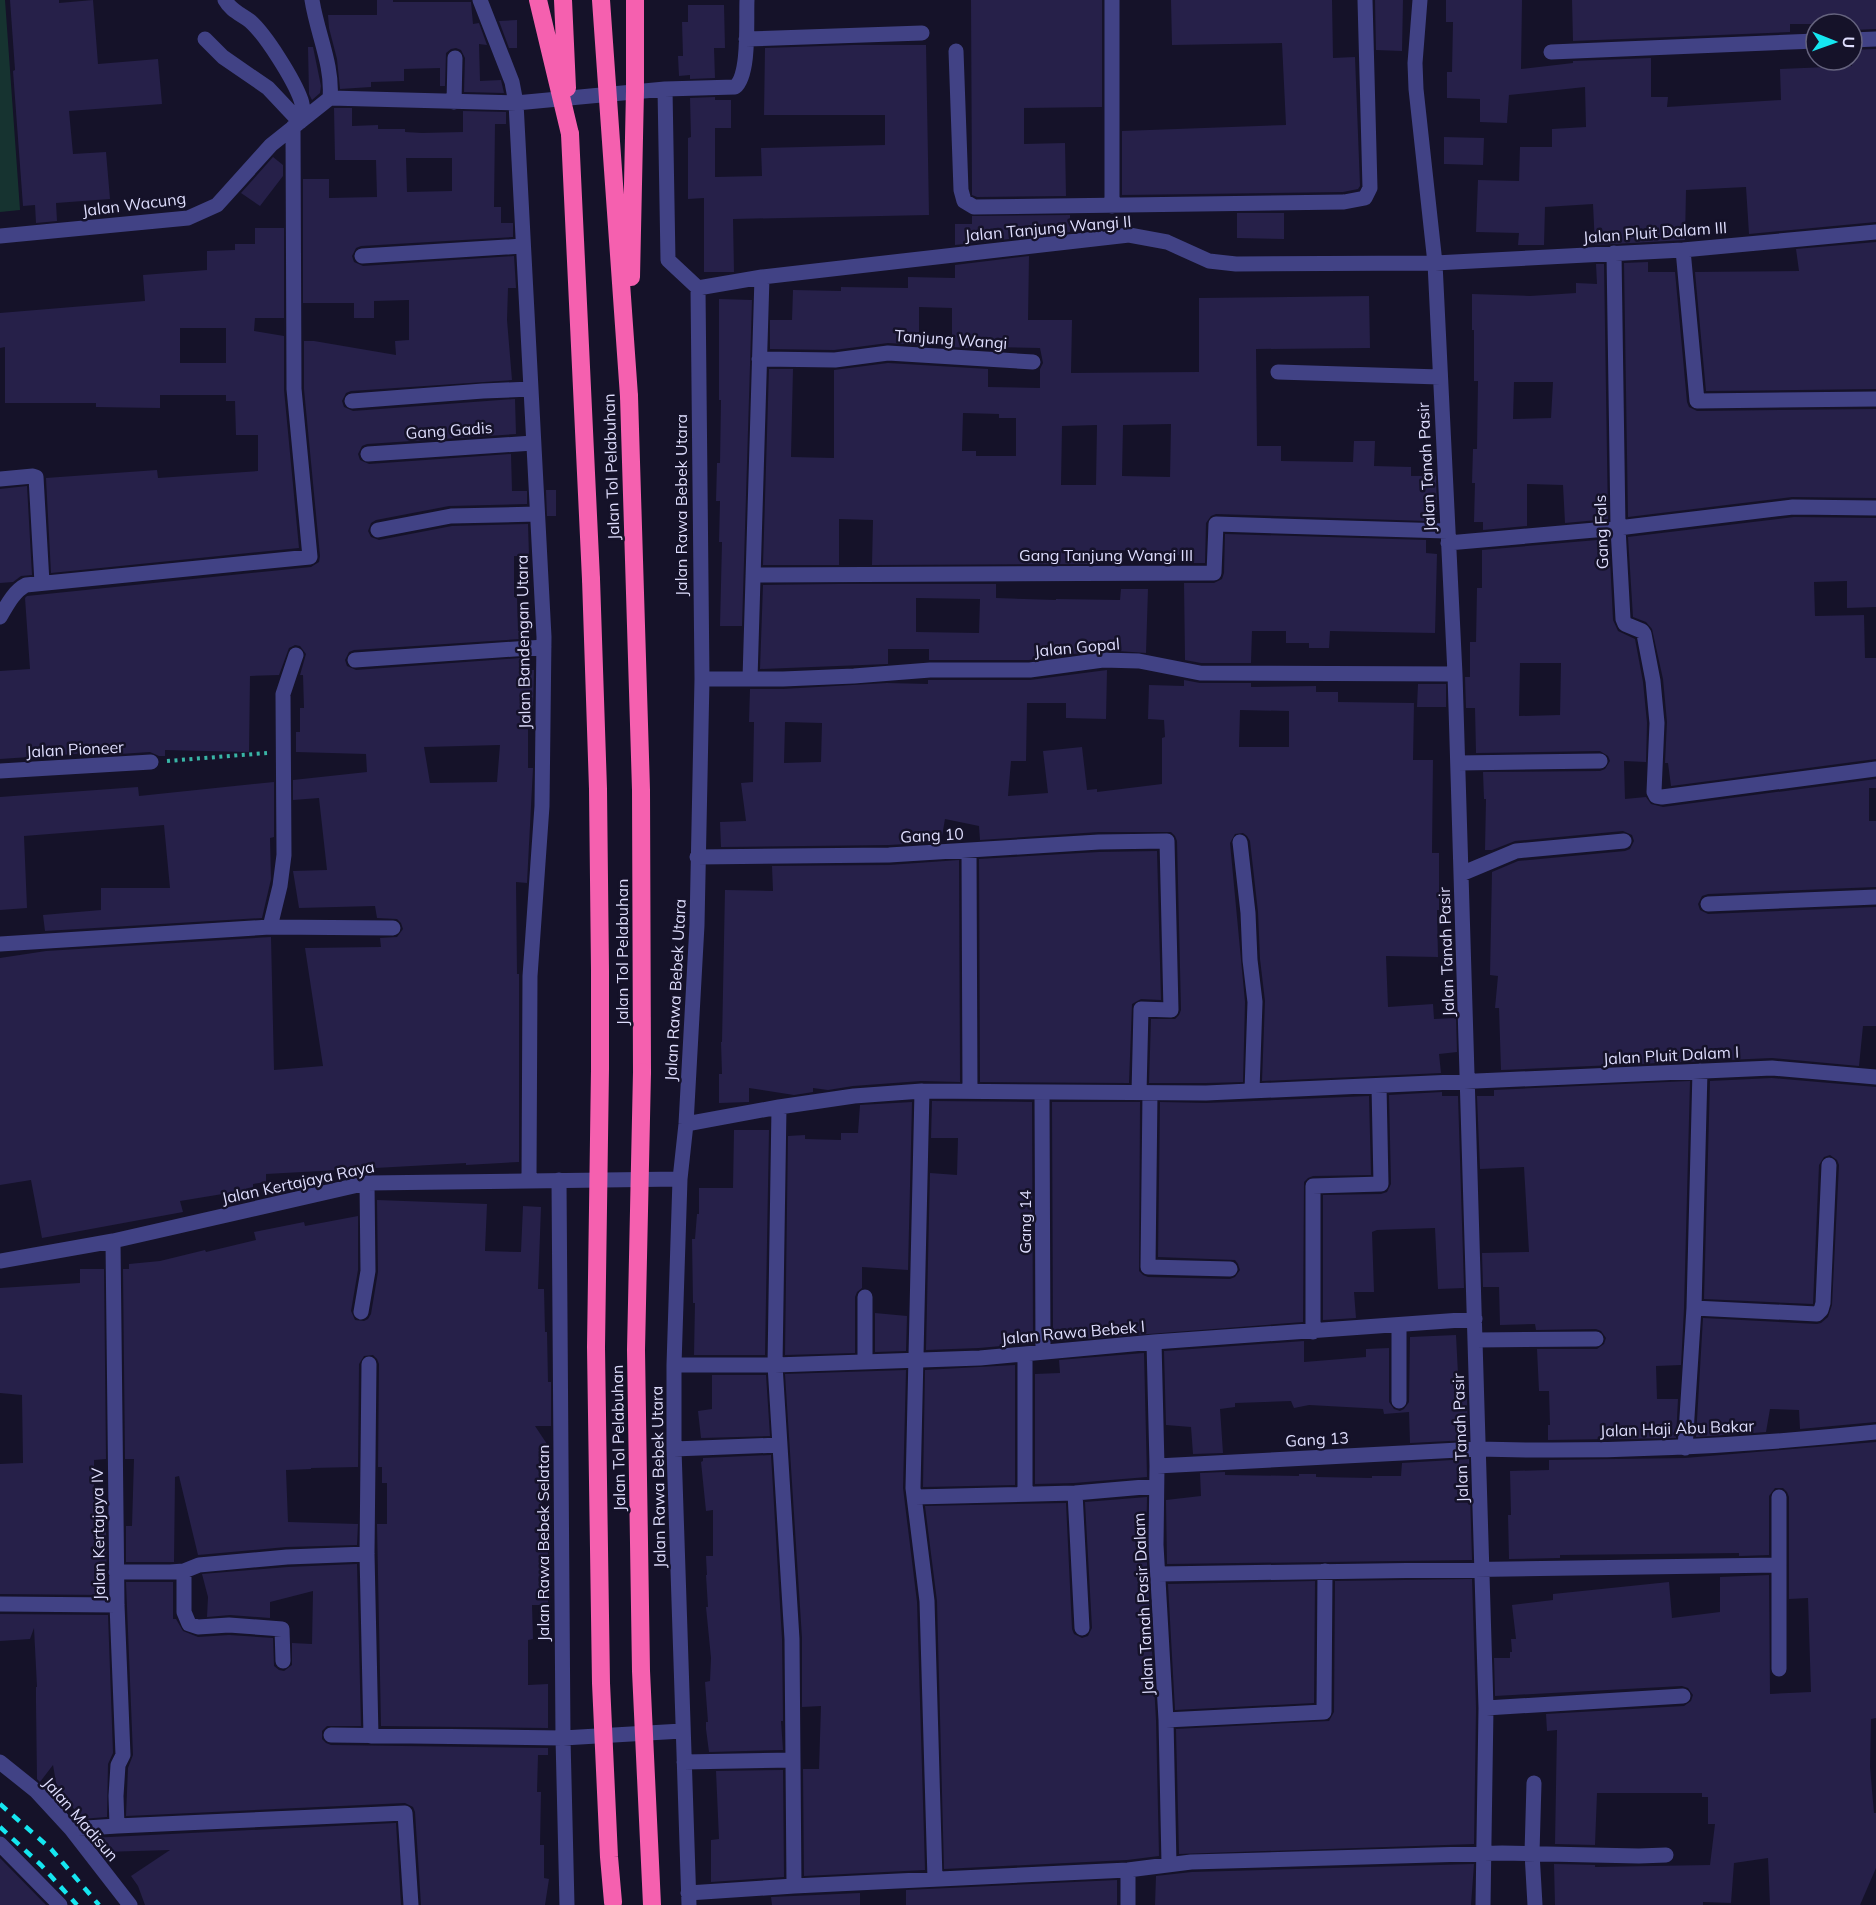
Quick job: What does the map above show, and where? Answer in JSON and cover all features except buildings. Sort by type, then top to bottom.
[{"type":"highway","points":[[538,0],[570,134]]},
{"type":"highway","name":"Jalan Tol Pelabuhan","points":[[563,0],[591,579],[598,789],[600,1070],[596,1347],[597,1455],[601,1683],[613,1904]]},
{"type":"highway","name":"Jalan Tol Pelabuhan","points":[[601,0],[629,396],[641,802],[642,1072],[636,1350],[641,1671],[652,1905]]},
{"type":"highway","points":[[629,396],[635,0]]},
{"type":"street","points":[[0,617],[22,586],[310,557],[294,389],[301,100],[266,40],[250,22],[230,8],[225,0]]},
{"type":"street","points":[[312,0],[328,65],[330,98],[516,103],[665,89],[735,87],[740,83],[743,74],[747,0]]},
{"type":"street","name":"Jalan Bandengan Utara","points":[[480,0],[512,82],[516,103],[544,647],[542,806],[530,976],[530,1179]]},
{"type":"street","points":[[1112,0],[1112,206]]},
{"type":"street","points":[[956,51],[961,190],[964,201],[974,207],[1344,202],[1365,198],[1370,188],[1365,0]]},
{"type":"street","name":"Jalan Tanah Pasir","points":[[1420,0],[1415,63],[1416,89],[1435,263],[1458,763],[1486,1708],[1484,1905]]},
{"type":"street","points":[[746,39],[922,33]]},
{"type":"street","points":[[205,39],[223,57],[268,88],[299,122]]},
{"type":"street","points":[[1551,52],[1804,41]]},
{"type":"street","points":[[454,102],[455,58]]},
{"type":"street","points":[[665,89],[668,260],[698,288]]},
{"type":"street","name":"Jalan Wacung","points":[[0,236],[188,218],[217,205],[271,145],[330,98]]},
{"type":"street","name":"Jalan Pluit Dalam III","points":[[1435,263],[1683,250],[1876,232]]},
{"type":"street","name":"Jalan Tanjung Wangi II","points":[[698,288],[762,277],[1129,235],[1167,242],[1209,261],[1227,263],[1435,263]]},
{"type":"street","points":[[362,256],[523,246]]},
{"type":"street","points":[[1683,250],[1697,401],[1876,399]]},
{"type":"street","name":"Gang Fals","points":[[1614,253],[1618,528],[1623,619],[1625,624],[1644,634],[1653,681],[1657,723],[1654,792],[1656,796],[1876,769]]},
{"type":"street","points":[[750,679],[762,277]]},
{"type":"street","name":"Jalan Rawa Bebek Utara","points":[[688,1899],[674,1449],[674,1365],[680,1179],[686,1124],[697,926],[702,679],[698,288]]},
{"type":"street","name":"Tanjung Wangi","points":[[759,359],[835,360],[888,352],[1033,362]]},
{"type":"street","points":[[1278,372],[1440,377]]},
{"type":"street","points":[[352,401],[483,390],[531,389]]},
{"type":"street","name":"Gang Gadis","points":[[368,454],[533,443]]},
{"type":"street","points":[[0,479],[36,477],[42,583]]},
{"type":"street","points":[[1448,537],[1618,528],[1793,507],[1876,508]]},
{"type":"street","points":[[378,530],[451,516],[537,514]]},
{"type":"street","name":"Gang Tanjung Wangi III","points":[[753,575],[1214,573],[1216,524],[1448,537]]},
{"type":"street","points":[[355,660],[544,647]]},
{"type":"street","points":[[270,927],[280,886],[284,855],[283,694],[296,655]]},
{"type":"street","name":"Jalan Gopal","points":[[702,679],[854,676],[930,670],[1030,670],[1103,660],[1139,661],[1200,673],[1455,674]]},
{"type":"street","points":[[1458,763],[1600,761]]},
{"type":"street","name":"Jalan Pioneer","points":[[0,771],[151,762]]},
{"type":"street","name":"Gang 10","points":[[697,857],[889,855],[1099,842],[1167,841],[1171,1010],[1141,1009],[1144,1093]]},
{"type":"street","points":[[1461,874],[1516,851],[1624,841]]},
{"type":"street","points":[[1240,842],[1255,1002],[1252,1091]]},
{"type":"street","points":[[969,851],[970,1091]]},
{"type":"street","points":[[1708,904],[1876,897]]},
{"type":"street","points":[[0,944],[270,927],[393,928]]},
{"type":"street","name":"Jalan Pluit Dalam I","points":[[1467,1082],[1772,1068],[1876,1077]]},
{"type":"street","points":[[1685,1448],[1694,1308],[1700,1071]]},
{"type":"street","points":[[686,1124],[854,1096],[922,1091],[1144,1093],[1467,1082]]},
{"type":"street","points":[[1313,1332],[1313,1186],[1381,1184],[1379,1086]]},
{"type":"street","points":[[922,1091],[913,1488],[927,1601],[936,1879]]},
{"type":"street","name":"Gang 14","points":[[1042,1092],[1043,1352]]},
{"type":"street","points":[[1144,1093],[1148,1266],[1230,1269]]},
{"type":"street","points":[[779,1107],[775,1365],[792,1639],[794,1886]]},
{"type":"street","points":[[1694,1308],[1817,1314],[1821,1310],[1829,1165]]},
{"type":"street","name":"Jalan Kertajaya Raya","points":[[0,1261],[113,1241],[367,1183],[530,1179],[680,1179]]},
{"type":"street","name":"Jalan Rawa Bebek Selatan","points":[[558,1180],[563,1738],[567,1905]]},
{"type":"street","points":[[361,1312],[368,1271],[367,1183]]},
{"type":"street","name":"Jalan Kertajaya IV","points":[[113,1241],[116,1572],[123,1755],[118,1765],[117,1826]]},
{"type":"street","points":[[865,1297],[865,1362]]},
{"type":"street","name":"Jalan Rawa Bebek I","points":[[674,1365],[775,1365],[980,1358],[1154,1342],[1474,1319]]},
{"type":"street","points":[[1399,1325],[1399,1401]]},
{"type":"street","points":[[1475,1340],[1596,1339]]},
{"type":"street","name":"Jalan Tanah Pasir Dalam","points":[[1154,1342],[1158,1574],[1166,1720],[1169,1864]]},
{"type":"street","points":[[1024,1354],[1025,1494]]},
{"type":"street","points":[[369,1365],[367,1554],[371,1736]]},
{"type":"street","name":"Jalan Haji Abu Bakar","points":[[1478,1449],[1685,1448],[1876,1432]]},
{"type":"street","points":[[674,1449],[780,1445]]},
{"type":"street","name":"Gang 13","points":[[1157,1466],[1478,1449]]},
{"type":"street","points":[[915,1497],[1075,1493],[1156,1486]]},
{"type":"street","points":[[1075,1493],[1082,1628]]},
{"type":"street","points":[[1779,1497],[1779,1669]]},
{"type":"street","points":[[116,1572],[170,1572],[199,1565],[287,1557],[367,1554]]},
{"type":"street","points":[[1158,1574],[1779,1565]]},
{"type":"street","points":[[184,1570],[184,1612],[189,1624],[198,1627],[282,1629],[283,1660]]},
{"type":"street","points":[[1166,1720],[1324,1712],[1325,1571]]},
{"type":"street","points":[[0,1604],[117,1605]]},
{"type":"street","points":[[1486,1708],[1683,1696]]},
{"type":"street","points":[[331,1735],[563,1738],[682,1731]]},
{"type":"street","points":[[684,1762],[793,1760]]},
{"type":"street","name":"Jalan Madisun","points":[[0,1762],[36,1791],[71,1829],[130,1905]]},
{"type":"street","points":[[1534,1783],[1532,1853],[1535,1905]]},
{"type":"street","points":[[71,1829],[405,1813],[411,1905]]},
{"type":"street","points":[[0,1844],[60,1905]]},
{"type":"street","points":[[688,1899],[794,1886],[1128,1870],[1191,1862],[1532,1853],[1666,1855]]},
{"type":"street","points":[[1128,1870],[1128,1905]]},
{"type":"path","points":[[151,762],[284,752]]},
{"type":"green space","points":[[0,0],[5,0],[20,210],[0,212]]},
{"type":"railway","points":[[0,1804],[51,1849],[99,1905]]},
{"type":"railway","points":[[0,1827],[41,1865],[77,1905]]}]
